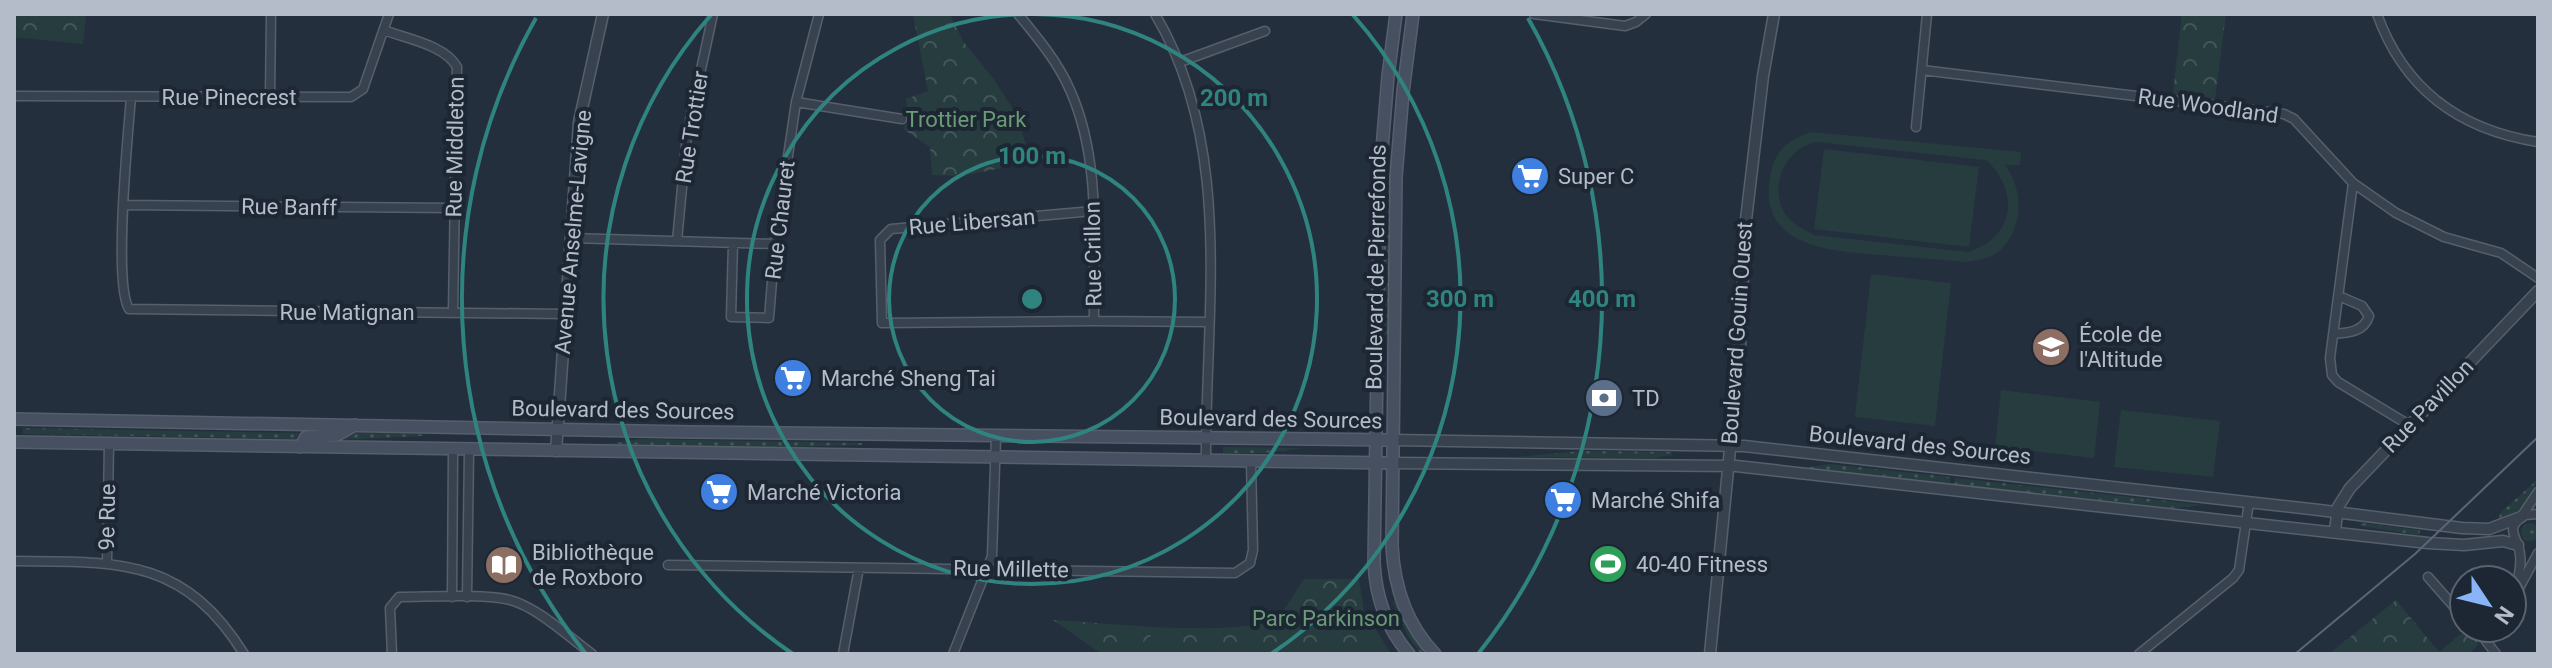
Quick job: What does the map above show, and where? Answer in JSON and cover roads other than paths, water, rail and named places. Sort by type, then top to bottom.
[{"type":"main road","name":"Boulevard de Pierrefonds","points":[[1396,14],[1380,173],[1374,563],[1377,591],[1389,625],[1409,654]]},
{"type":"main road","name":"Boulevard de Pierrefonds","points":[[1413,14],[1397,158],[1392,546],[1396,581],[1413,625],[1435,654]]},
{"type":"main road","name":"Boulevard des Sources","points":[[14,419],[1393,440]]},
{"type":"main road","points":[[300,447],[306,437],[337,435],[355,425]]},
{"type":"main road","name":"Boulevard des Sources","points":[[14,442],[1393,463]]},
{"type":"street","points":[[270,97],[271,14]]},
{"type":"street","name":"Rue Pinecrest","points":[[14,96],[351,97],[363,89],[389,14]]},
{"type":"street","name":"Avenue Anselme-Lavigne","points":[[556,451],[579,122],[603,14]]},
{"type":"street","name":"Rue Trottier","points":[[677,241],[687,134],[713,14]]},
{"type":"street","name":"Rue Chauret","points":[[733,243],[731,317],[769,318],[775,244],[796,102],[819,14]]},
{"type":"street","name":"Rue Crillon","points":[[1018,14],[1044,45],[1069,87],[1078,110],[1092,172],[1094,321]]},
{"type":"street","points":[[1155,14],[1180,62],[1196,118],[1207,180],[1211,239],[1206,461]]},
{"type":"street","points":[[1534,14],[1625,26],[1646,14]]},
{"type":"street","name":"Boulevard Gouin Ouest","points":[[1710,654],[1741,330],[1745,228],[1763,76],[1774,14]]},
{"type":"street","points":[[1916,127],[1927,14]]},
{"type":"street","points":[[2377,14],[2396,57],[2418,85],[2446,108],[2475,126],[2538,142]]},
{"type":"street","name":"Rue Middleton","points":[[384,30],[443,52],[452,58],[457,67],[453,312]]},
{"type":"street","points":[[1180,62],[1265,31]]},
{"type":"street","name":"Rue Woodland","points":[[1922,70],[2284,114],[2294,119],[2353,183],[2396,213],[2444,237],[2501,253],[2538,278]]},
{"type":"street","points":[[124,205],[131,97]]},
{"type":"street","points":[[796,102],[902,119]]},
{"type":"street","points":[[2353,183],[2330,358],[2332,375],[2338,382],[2409,425]]},
{"type":"street","name":"Rue Banff","points":[[124,205],[454,208]]},
{"type":"street","name":"Rue Matignan","points":[[124,205],[124,284],[129,309],[564,314]]},
{"type":"street","name":"Rue Libersan","points":[[1093,211],[891,229],[880,240],[882,323],[1209,322]]},
{"type":"street","points":[[571,238],[775,244]]},
{"type":"street","name":"Rue Pavillon","points":[[2335,531],[2337,513],[2350,488],[2538,291]]},
{"type":"street","points":[[2333,334],[2357,330],[2364,326],[2369,316],[2362,306],[2339,296]]},
{"type":"street","points":[[953,654],[988,569],[992,551],[996,436]]},
{"type":"street","name":"Boulevard des Sources","points":[[1393,440],[1729,446],[2477,530],[2521,517]]},
{"type":"street","name":"9e Rue","points":[[109,443],[107,562],[148,571],[178,585],[205,604],[244,654]]},
{"type":"street","points":[[452,597],[453,451]]},
{"type":"street","points":[[467,597],[469,451]]},
{"type":"street","name":"Rue Millette","points":[[668,565],[1235,573],[1250,563],[1253,550],[1251,462]]},
{"type":"street","name":"Boulevard des Sources","points":[[1393,463],[1727,466],[2445,544],[2503,541],[2518,545]]},
{"type":"street","points":[[2520,564],[2513,532],[2538,492]]},
{"type":"street","points":[[2139,654],[2233,578],[2242,560],[2249,502]]},
{"type":"street","points":[[2521,517],[2538,514]]},
{"type":"street","points":[[2518,545],[2526,550],[2538,551],[2528,570]]},
{"type":"street","points":[[14,561],[107,562]]},
{"type":"street","points":[[843,654],[859,568]]},
{"type":"street","points":[[2428,577],[2448,600]]},
{"type":"street","points":[[392,654],[390,608],[399,597],[509,600],[528,608],[592,654]]},
{"type":"tram line","points":[[2295,654],[2415,554],[2538,437]]},
{"type":"place","name":"Super C","points":[[1530,176]]},
{"type":"place","name":"École de l'Altitude","points":[[2051,347]]},
{"type":"place","name":"Marché Sheng Tai","points":[[793,378]]},
{"type":"place","name":"TD","points":[[1604,398]]},
{"type":"place","name":"Marché Victoria","points":[[719,492]]},
{"type":"place","name":"Marché Shifa","points":[[1563,500]]},
{"type":"place","name":"40-40 Fitness","points":[[1608,564]]},
{"type":"place","name":"Bibliothèque de Roxboro","points":[[504,565]]},
{"type":"park label","name":"Trottier Park","points":[[966,119]]},
{"type":"park label","name":"Parc Parkinson","points":[[1326,618]]}]
